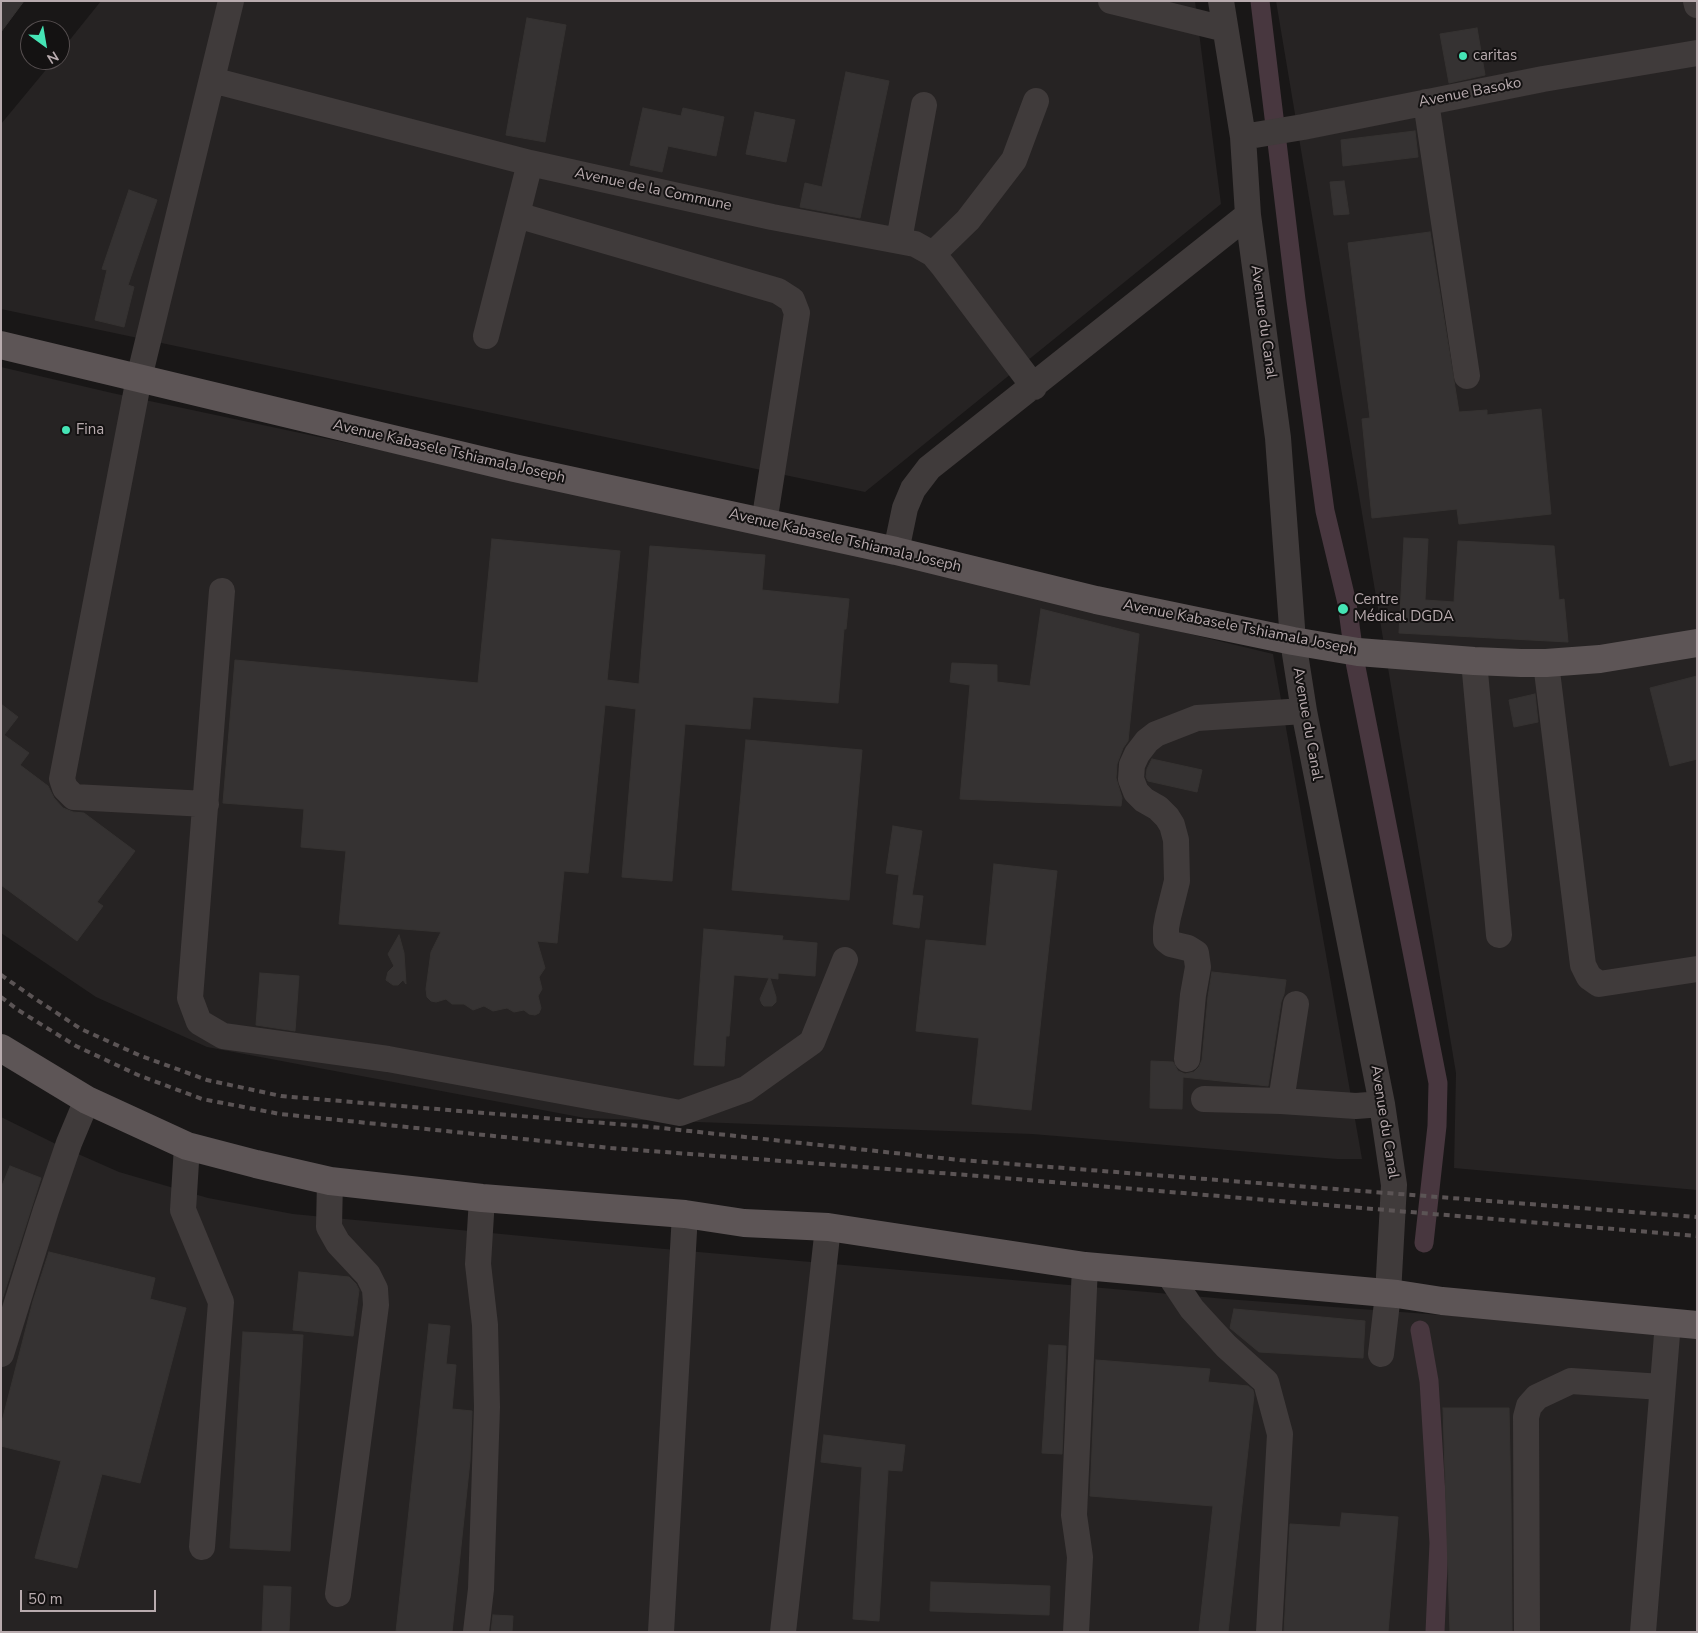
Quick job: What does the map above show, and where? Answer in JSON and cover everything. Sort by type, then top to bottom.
[{"type":"main road","name":"Avenue Kabasele Tshiamala Joseph","points":[[1,345],[514,468],[896,551],[1096,600],[1293,641],[1358,652],[1474,661],[1546,663],[1600,659],[1697,643]]},
{"type":"main road","points":[[1,1048],[86,1100],[187,1146],[330,1181],[482,1198],[685,1214],[744,1223],[828,1227],[1085,1266],[1392,1294],[1442,1301],[1697,1325]]},
{"type":"street","points":[[206,804],[74,797],[65,788],[62,780],[139,378],[231,1]]},
{"type":"street","points":[[1111,1],[1225,29]]},
{"type":"street","name":"Avenue du Canal","points":[[1221,1],[1225,29],[1250,136],[1248,215],[1278,438],[1293,641],[1304,711],[1382,1104],[1394,1185],[1392,1294],[1382,1354]]},
{"type":"street","name":"Avenue Basoko","points":[[1250,136],[1543,79],[1697,53]]},
{"type":"street","name":"Avenue de la Commune","points":[[212,80],[530,163],[772,216],[915,244],[933,254],[1034,387]]},
{"type":"street","points":[[933,254],[968,220],[1014,160],[1036,101]]},
{"type":"street","points":[[1426,102],[1467,376]]},
{"type":"street","points":[[899,240],[924,105]]},
{"type":"street","points":[[486,336],[530,163]]},
{"type":"street","points":[[516,215],[778,292],[792,300],[797,313],[764,523]]},
{"type":"street","points":[[896,551],[905,508],[913,489],[930,468],[1248,215]]},
{"type":"street","points":[[222,591],[190,998],[199,1022],[223,1036],[388,1059],[680,1113],[746,1089],[812,1042],[845,960]]},
{"type":"street","points":[[1474,661],[1499,935]]},
{"type":"street","points":[[1546,663],[1583,965],[1589,977],[1599,984],[1697,969]]},
{"type":"street","points":[[1187,1059],[1193,995],[1198,967],[1196,953],[1188,948],[1171,944],[1166,940],[1168,916],[1177,881],[1176,840],[1172,825],[1167,817],[1136,792],[1131,779],[1132,764],[1147,741],[1156,734],[1197,718],[1304,711]]},
{"type":"street","points":[[1281,1101],[1296,1004]]},
{"type":"street","points":[[1204,1099],[1281,1101],[1356,1106],[1382,1104]]},
{"type":"street","points":[[1,1354],[46,1210],[86,1100]]},
{"type":"street","points":[[187,1146],[183,1210],[221,1302],[202,1547]]},
{"type":"street","points":[[330,1181],[329,1227],[338,1244],[368,1275],[375,1289],[376,1305],[338,1594]]},
{"type":"street","points":[[476,1632],[481,1589],[487,1407],[485,1325],[478,1264],[482,1198]]},
{"type":"street","points":[[661,1632],[685,1214]]},
{"type":"street","points":[[783,1632],[828,1227]]},
{"type":"street","points":[[1076,1632],[1080,1557],[1074,1515],[1085,1266]]},
{"type":"street","points":[[1168,1273],[1192,1309],[1226,1346],[1266,1382],[1280,1434],[1269,1632]]},
{"type":"street","points":[[1642,1632],[1668,1322]]},
{"type":"street","points":[[1527,1632],[1526,1417],[1529,1406],[1537,1397],[1571,1381],[1662,1387]]},
{"type":"shaded area","points":[[101,1],[1195,1],[1221,204],[865,492],[1,309],[1,124],[46,70],[70,70],[70,40]]},
{"type":"shaded area","points":[[1276,1],[1697,1],[1697,1190],[1454,1168],[1456,1073]]},
{"type":"shaded area","points":[[1,367],[112,393],[1002,582],[1136,621],[1273,654],[1362,1159],[1337,1159],[1032,1134],[585,1118],[207,1047],[96,997],[1,933]]},
{"type":"shaded area","points":[[1,1117],[119,1172],[208,1198],[293,1214],[1226,1299],[1697,1334],[1697,1632],[1,1632]]},
{"type":"building","points":[[1,1],[24,1],[1,32]]},
{"type":"building","points":[[527,18],[566,25],[545,142],[506,135]]},
{"type":"building","name":"caritas","points":[[1477,28],[1485,75],[1449,83],[1440,34]]},
{"type":"building","points":[[846,72],[889,81],[860,218],[800,207],[805,183],[822,187]]},
{"type":"building","points":[[643,108],[681,116],[683,108],[724,117],[716,156],[668,146],[662,172],[630,165]]},
{"type":"building","points":[[755,112],[795,120],[786,162],[746,154]]},
{"type":"building","points":[[1415,131],[1418,157],[1343,166],[1341,140]]},
{"type":"building","points":[[1344,181],[1349,214],[1334,215],[1330,182]]},
{"type":"building","points":[[129,190],[157,200],[128,285],[134,287],[124,327],[95,320],[107,270],[102,269]]},
{"type":"building","points":[[1430,232],[1459,412],[1487,410],[1487,415],[1541,409],[1551,514],[1459,524],[1457,509],[1372,518],[1362,419],[1370,418],[1348,243]]},
{"type":"building","points":[[1404,538],[1428,539],[1425,600],[1454,602],[1458,541],[1554,546],[1559,600],[1564,599],[1568,642],[1399,633]]},
{"type":"building","points":[[492,539],[620,551],[607,680],[639,684],[650,546],[765,555],[762,590],[849,599],[846,629],[844,629],[838,703],[753,697],[750,729],[685,724],[672,881],[622,877],[636,709],[605,705],[588,873],[564,871],[557,943],[537,941],[545,968],[539,977],[542,989],[538,996],[541,1008],[539,1013],[535,1015],[529,1014],[524,1010],[514,1012],[507,1008],[493,1011],[484,1006],[473,1010],[464,1004],[452,1004],[446,999],[436,1002],[431,1001],[427,997],[426,989],[431,952],[441,932],[339,924],[346,851],[301,847],[304,809],[223,803],[235,660],[478,683]]},
{"type":"building","points":[[1041,609],[1139,634],[1128,741],[1117,764],[1116,778],[1122,798],[1121,806],[960,799],[970,685],[950,682],[952,663],[997,665],[997,682],[1030,686]]},
{"type":"building","points":[[1697,676],[1697,759],[1670,766],[1650,688]]},
{"type":"building","points":[[1535,694],[1538,722],[1514,727],[1509,700]]},
{"type":"building","points":[[1,704],[18,717],[4,735],[29,753],[20,765],[48,786],[54,798],[63,808],[73,812],[84,813],[135,851],[97,902],[103,906],[77,941],[1,885]]},
{"type":"building","points":[[746,740],[862,750],[849,900],[732,890]]},
{"type":"building","points":[[1152,759],[1202,770],[1197,792],[1148,781],[1146,777],[1147,769]]},
{"type":"building","points":[[893,826],[922,831],[912,895],[923,896],[919,928],[893,924],[899,875],[886,873]]},
{"type":"building","points":[[994,864],[1057,871],[1031,1110],[972,1104],[979,1038],[916,1031],[926,940],[986,946]]},
{"type":"building","points":[[704,929],[783,936],[782,940],[817,943],[815,976],[778,973],[778,979],[770,978],[776,997],[776,1002],[772,1006],[764,1006],[760,999],[769,978],[734,975],[729,1036],[726,1036],[724,1066],[694,1065]]},
{"type":"building","points":[[399,935],[404,953],[406,984],[403,980],[398,985],[393,985],[386,980],[388,972],[394,966],[388,954]]},
{"type":"building","points":[[1212,972],[1286,980],[1268,1086],[1183,1077],[1182,1109],[1150,1108],[1151,1061],[1173,1062],[1178,1071],[1185,1074],[1194,1072],[1199,1067],[1202,1060]]},
{"type":"building","points":[[260,973],[299,976],[295,1031],[256,1025]]},
{"type":"building","points":[[10,1166],[41,1178],[1,1303],[1,1188]]},
{"type":"building","points":[[49,1252],[155,1278],[150,1299],[186,1308],[140,1483],[102,1474],[77,1568],[35,1558],[61,1461],[1,1446],[1,1425],[33,1301]]},
{"type":"building","points":[[299,1272],[349,1277],[356,1284],[359,1290],[353,1336],[293,1330]]},
{"type":"building","points":[[1234,1309],[1365,1321],[1363,1358],[1259,1352],[1230,1328]]},
{"type":"building","points":[[429,1324],[450,1326],[446,1364],[456,1365],[452,1409],[472,1411],[470,1461],[452,1632],[396,1632]]},
{"type":"building","points":[[243,1332],[303,1335],[290,1551],[230,1548]]},
{"type":"building","points":[[1049,1345],[1066,1346],[1062,1454],[1042,1453]]},
{"type":"building","points":[[1096,1360],[1210,1369],[1208,1382],[1248,1386],[1253,1390],[1254,1395],[1228,1632],[1199,1632],[1213,1506],[1090,1496]]},
{"type":"building","points":[[1443,1408],[1509,1408],[1512,1632],[1450,1632]]},
{"type":"building","points":[[824,1435],[905,1445],[902,1471],[888,1470],[879,1621],[853,1619],[862,1467],[821,1462]]},
{"type":"building","points":[[1342,1513],[1398,1517],[1388,1632],[1284,1632],[1290,1524],[1340,1527]]},
{"type":"building","points":[[931,1582],[1050,1586],[1049,1615],[930,1611]]},
{"type":"building","points":[[264,1586],[291,1587],[289,1632],[262,1632]]},
{"type":"building","points":[[493,1615],[513,1616],[512,1632],[491,1632]]},
{"type":"waterway","points":[[1260,1],[1296,300],[1325,511],[1347,603],[1355,662],[1438,1083],[1437,1126],[1424,1243]]},
{"type":"waterway","points":[[1420,1330],[1429,1381],[1439,1543],[1435,1632]]},
{"type":"railway","points":[[1,975],[81,1029],[141,1056],[207,1080],[281,1096],[652,1127],[960,1160],[1697,1217]]},
{"type":"railway","points":[[1,997],[18,1010],[76,1046],[138,1075],[202,1099],[280,1114],[611,1148],[967,1175],[1697,1236]]},
{"type":"place","name":"caritas","points":[[1463,56]]},
{"type":"place","name":"Fina","points":[[66,430]]},
{"type":"place","name":"Centre Médical DGDA","points":[[1343,609]]}]
